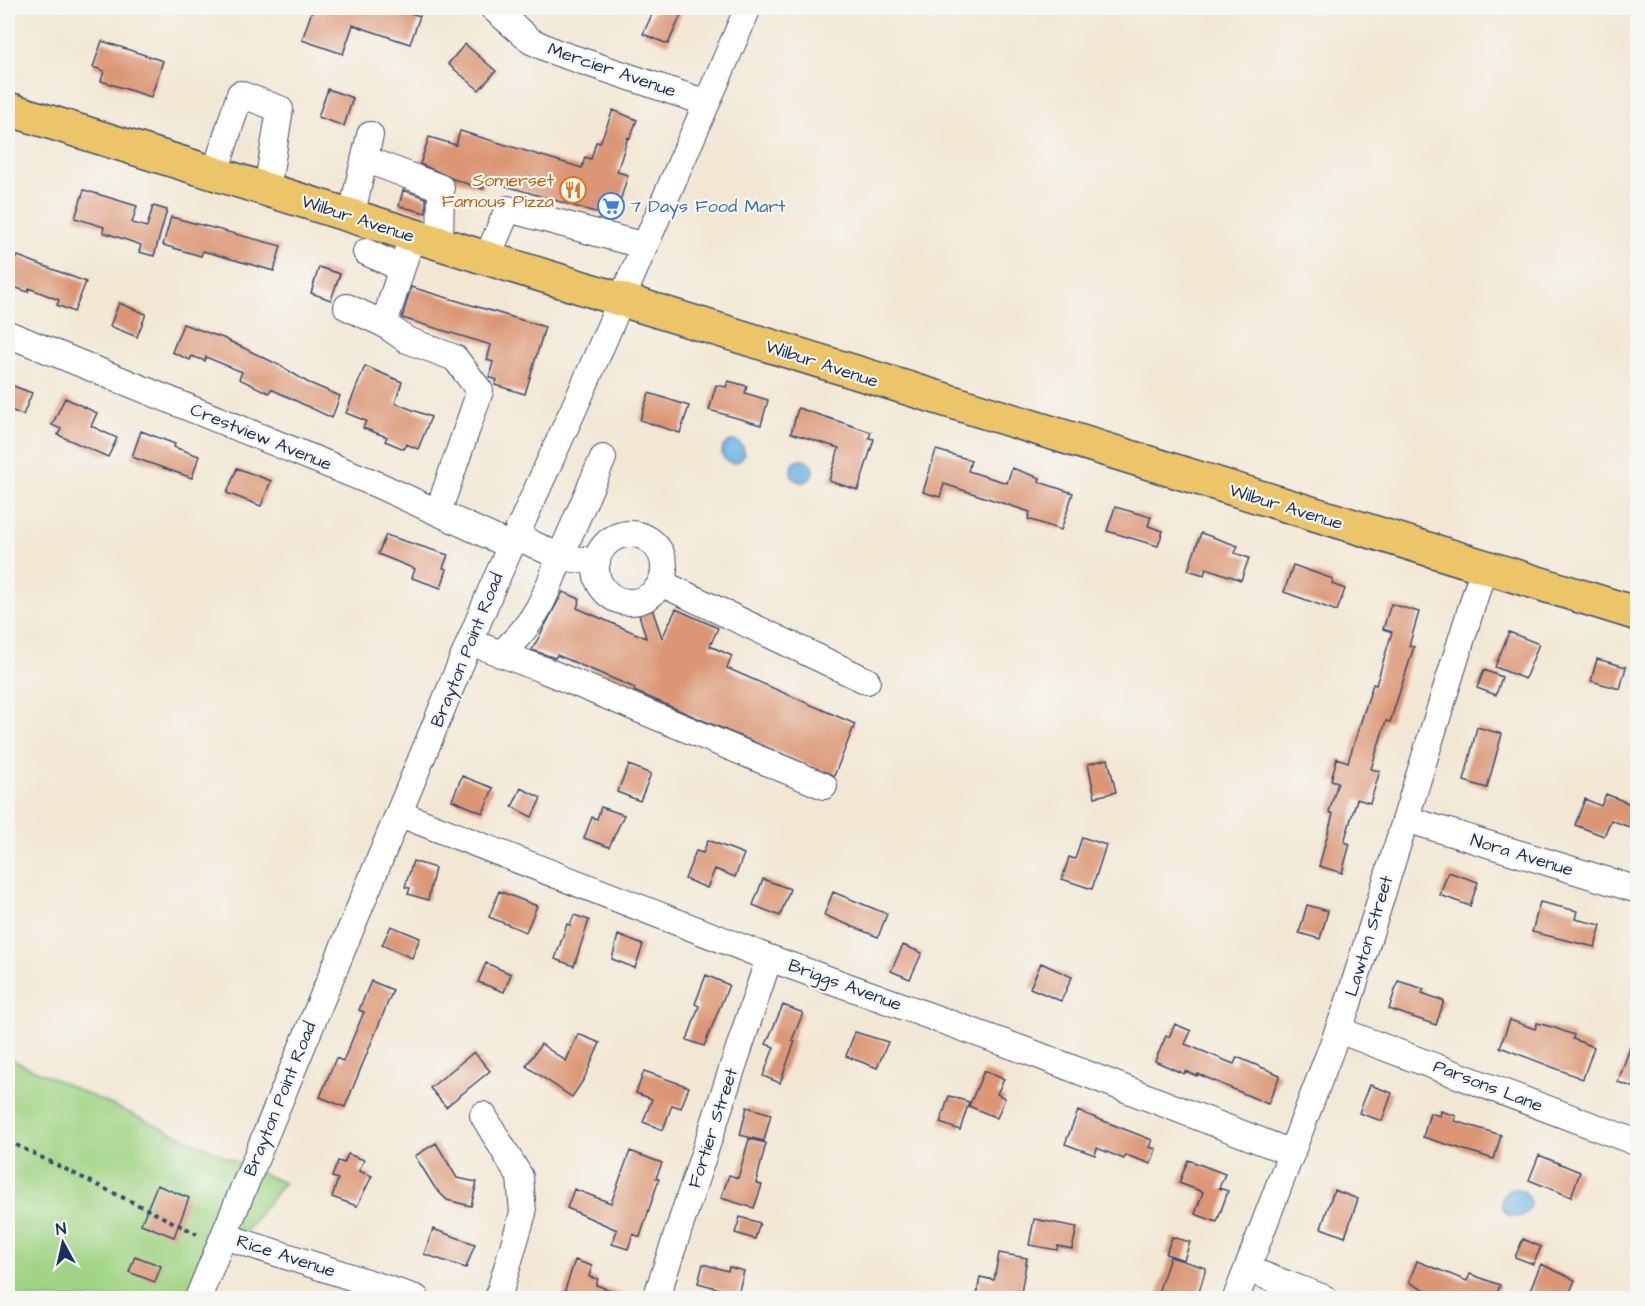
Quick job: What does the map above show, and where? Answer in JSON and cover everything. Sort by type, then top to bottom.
[{"type":"main road","name":"Wilbur Avenue","points":[[8,109],[486,260],[622,299],[800,357],[1638,614]]},
{"type":"street","name":"Mercier Avenue","points":[[493,8],[531,41],[555,52],[707,103]]},
{"type":"street","name":"Brayton Point Road","points":[[198,1299],[513,541],[622,299],[748,8]]},
{"type":"street","points":[[215,173],[240,94],[280,109],[267,190]]},
{"type":"street","points":[[351,217],[368,147],[441,188],[426,241],[402,268],[384,324]]},
{"type":"street","points":[[486,260],[508,209],[645,246]]},
{"type":"street","points":[[366,252],[402,268]]},
{"type":"street","points":[[347,307],[384,324],[407,340],[455,358],[480,391],[438,512]]},
{"type":"street","name":"Crestview Avenue","points":[[8,334],[365,479],[438,512],[560,557],[597,562]]},
{"type":"street","points":[[500,654],[523,634],[538,611],[603,458]]},
{"type":"street","points":[[622,535],[641,536],[650,540],[662,555],[664,574],[661,583],[648,597],[639,601],[620,601],[604,590],[599,581],[597,562],[600,553],[613,539],[622,535]]},
{"type":"street","name":"Lawton Street","points":[[1236,1299],[1338,1030],[1484,567]]},
{"type":"street","points":[[661,583],[867,681]]},
{"type":"street","points":[[470,642],[824,786]]},
{"type":"street","name":"Briggs Avenue","points":[[400,814],[769,958],[1035,1054],[1292,1153]]},
{"type":"street","name":"Nora Avenue","points":[[1406,819],[1638,890]]},
{"type":"street","name":"Fortier Street","points":[[656,1299],[769,958]]},
{"type":"street","name":"Parsons Lane","points":[[1338,1030],[1638,1143]]},
{"type":"street","points":[[483,1115],[520,1177],[523,1213],[498,1299]]},
{"type":"street","name":"Rice Avenue","points":[[224,1236],[416,1299]]},
{"type":"street","points":[[1247,1269],[1324,1299]]},
{"type":"path","points":[[8,1142],[197,1234]]},
{"type":"green space","points":[[8,1058],[284,1183],[193,1298],[8,1298]]},
{"type":"water","points":[[733,441],[741,444],[744,452],[741,460],[733,463],[725,460],[722,452],[725,444]]},
{"type":"water","points":[[802,460],[810,463],[813,471],[810,479],[802,482],[794,479],[791,471],[794,463]]},
{"type":"water","points":[[1516,1189],[1526,1193],[1530,1203],[1526,1213],[1516,1217],[1506,1213],[1502,1203],[1506,1193]]},
{"type":"building","points":[[313,8],[395,8],[420,16],[410,44],[353,25],[343,54],[302,40]]},
{"type":"building","points":[[655,8],[684,8],[668,44],[643,34]]},
{"type":"building","points":[[102,41],[163,61],[151,97],[101,81],[104,71],[93,67]]},
{"type":"building","points":[[465,44],[496,71],[479,90],[448,64]]},
{"type":"building","points":[[328,89],[353,98],[344,126],[318,117]]},
{"type":"building","points":[[613,110],[637,120],[630,138],[628,137],[617,172],[628,175],[615,218],[486,180],[483,189],[420,164],[429,137],[456,145],[460,131],[582,168],[585,157],[591,159],[596,142],[600,143]]},
{"type":"building","points":[[84,190],[137,206],[132,223],[147,227],[153,206],[167,210],[154,256],[139,252],[141,245],[103,232],[104,227],[75,218]]},
{"type":"building","points":[[403,190],[426,198],[426,213],[399,206]]},
{"type":"building","points":[[171,217],[281,246],[274,271],[203,251],[201,256],[163,245]]},
{"type":"building","points":[[8,255],[17,258],[18,256],[86,282],[74,312],[57,305],[59,300],[29,288],[28,292],[8,285]]},
{"type":"building","points":[[319,267],[340,274],[331,300],[311,293]]},
{"type":"building","points":[[411,287],[545,327],[525,394],[495,385],[497,380],[489,377],[493,362],[487,360],[491,345],[402,318]]},
{"type":"building","points":[[119,303],[146,314],[137,337],[110,326]]},
{"type":"building","points":[[183,324],[223,338],[281,366],[307,382],[340,396],[332,418],[271,389],[269,393],[239,379],[242,372],[206,357],[205,361],[192,356],[190,360],[172,352]]},
{"type":"building","points":[[365,366],[402,382],[395,403],[431,417],[418,449],[406,444],[404,449],[385,441],[387,437],[363,428],[366,421],[346,413]]},
{"type":"building","points":[[728,381],[747,386],[745,393],[768,400],[761,425],[709,410],[716,385],[726,387]]},
{"type":"building","points":[[8,384],[32,393],[23,415],[8,409]]},
{"type":"building","points":[[649,393],[689,406],[680,433],[640,420]]},
{"type":"building","points":[[65,398],[97,413],[91,426],[117,438],[108,457],[58,435],[61,429],[52,425]]},
{"type":"building","points":[[798,408],[871,432],[869,438],[874,439],[858,490],[829,481],[839,448],[791,433]]},
{"type":"building","points":[[141,431],[199,456],[192,478],[132,457]]},
{"type":"building","points":[[936,450],[971,460],[968,471],[1007,483],[1012,468],[1040,478],[1039,482],[1073,493],[1061,530],[1028,519],[1030,512],[944,484],[940,497],[923,492]]},
{"type":"building","points":[[237,468],[271,481],[261,506],[227,493]]},
{"type":"building","points":[[1115,507],[1151,517],[1148,526],[1163,531],[1158,546],[1107,531]]},
{"type":"building","points":[[1201,533],[1238,546],[1235,553],[1249,558],[1241,580],[1206,568],[1204,575],[1188,570]]},
{"type":"building","points":[[386,535],[448,555],[443,568],[447,569],[441,588],[412,578],[415,569],[378,554]]},
{"type":"building","points":[[1293,565],[1333,579],[1332,584],[1345,589],[1337,611],[1284,592]]},
{"type":"building","points":[[563,592],[580,599],[577,608],[646,638],[635,601],[648,597],[662,638],[676,609],[718,628],[710,646],[732,656],[727,668],[855,724],[834,776],[634,691],[635,688],[557,655],[555,658],[532,650]]},
{"type":"building","points":[[1391,604],[1419,612],[1409,646],[1414,647],[1390,722],[1386,721],[1371,769],[1380,771],[1370,803],[1357,799],[1344,842],[1350,844],[1342,873],[1319,866],[1333,814],[1329,812],[1338,782],[1331,780],[1337,758],[1348,762],[1373,684],[1376,685],[1392,632],[1383,629]]},
{"type":"building","points":[[1509,632],[1539,644],[1525,679],[1495,667]]},
{"type":"building","points":[[1597,659],[1626,667],[1620,689],[1591,681]]},
{"type":"building","points":[[1484,670],[1502,677],[1496,695],[1477,688]]},
{"type":"building","points":[[1477,727],[1502,734],[1487,788],[1464,781]]},
{"type":"building","points":[[1108,759],[1116,792],[1095,797],[1088,764]]},
{"type":"building","points":[[629,765],[651,774],[640,801],[617,792]]},
{"type":"building","points":[[462,776],[493,788],[483,813],[452,800]]},
{"type":"building","points":[[521,788],[541,798],[532,817],[512,807]]},
{"type":"building","points":[[1606,794],[1638,807],[1634,829],[1611,820],[1604,836],[1575,825],[1585,799],[1601,806]]},
{"type":"building","points":[[601,807],[624,815],[609,847],[584,838],[592,817],[597,819]]},
{"type":"building","points":[[1082,837],[1106,845],[1092,889],[1062,879],[1069,857],[1075,859]]},
{"type":"building","points":[[708,840],[744,854],[735,877],[715,869],[707,888],[685,879],[696,851],[703,853]]},
{"type":"building","points":[[413,861],[435,868],[428,900],[408,894],[410,888],[405,887]]},
{"type":"building","points":[[1448,872],[1478,882],[1470,906],[1440,895]]},
{"type":"building","points":[[763,879],[790,889],[780,916],[753,905]]},
{"type":"building","points":[[499,891],[537,906],[526,932],[489,917]]},
{"type":"building","points":[[833,892],[887,914],[878,937],[824,915]]},
{"type":"building","points":[[1540,902],[1577,911],[1575,919],[1601,925],[1595,947],[1532,932]]},
{"type":"building","points":[[1307,905],[1328,911],[1320,939],[1299,933]]},
{"type":"building","points":[[574,915],[589,920],[574,966],[555,959],[567,924],[570,925]]},
{"type":"building","points":[[391,926],[420,938],[412,958],[382,945]]},
{"type":"building","points":[[618,935],[643,945],[635,968],[612,959]]},
{"type":"building","points":[[903,945],[922,953],[910,979],[891,971]]},
{"type":"building","points":[[486,963],[511,974],[504,992],[478,982]]},
{"type":"building","points":[[1041,963],[1072,977],[1061,1001],[1030,988]]},
{"type":"building","points":[[706,975],[729,985],[704,1046],[687,1040],[699,1006],[695,1004]]},
{"type":"building","points":[[371,981],[393,990],[345,1107],[320,1097],[336,1058],[343,1061],[364,1012],[359,1010]]},
{"type":"building","points":[[1398,981],[1424,989],[1422,993],[1444,1001],[1436,1025],[1389,1009]]},
{"type":"building","points":[[783,1005],[803,1013],[792,1040],[795,1041],[780,1083],[763,1076],[774,1047],[766,1044]]},
{"type":"building","points":[[1510,1020],[1535,1029],[1537,1023],[1555,1028],[1574,1035],[1573,1039],[1594,1047],[1583,1079],[1500,1047]]},
{"type":"building","points":[[1175,1024],[1191,1031],[1185,1044],[1234,1064],[1237,1057],[1280,1075],[1268,1104],[1198,1074],[1197,1076],[1185,1071],[1184,1074],[1155,1061],[1166,1036],[1169,1037]]},
{"type":"building","points":[[855,1032],[888,1042],[877,1068],[846,1056]]},
{"type":"building","points":[[1635,1033],[1638,1033],[1638,1089],[1618,1082]]},
{"type":"building","points":[[578,1034],[600,1043],[584,1079],[572,1097],[526,1066],[541,1044],[566,1061]]},
{"type":"building","points":[[474,1052],[490,1071],[446,1107],[430,1088]]},
{"type":"building","points":[[644,1071],[689,1087],[681,1108],[672,1105],[663,1130],[643,1122],[652,1099],[636,1093]]},
{"type":"building","points":[[984,1071],[1004,1079],[997,1094],[1005,1098],[997,1118],[969,1106]]},
{"type":"building","points":[[1370,1085],[1392,1093],[1382,1121],[1359,1113]]},
{"type":"building","points":[[949,1096],[969,1102],[960,1130],[940,1123]]},
{"type":"building","points":[[747,1107],[771,1114],[764,1141],[740,1135]]},
{"type":"building","points":[[1078,1111],[1152,1140],[1149,1147],[1156,1149],[1151,1164],[1126,1155],[1124,1159],[1097,1148],[1095,1155],[1065,1144]]},
{"type":"building","points":[[1441,1111],[1456,1116],[1455,1121],[1501,1135],[1494,1159],[1423,1137],[1430,1113],[1440,1116]]},
{"type":"building","points":[[749,1139],[766,1143],[756,1183],[762,1185],[754,1208],[721,1198],[729,1175],[738,1178]]},
{"type":"building","points":[[436,1143],[457,1178],[477,1182],[471,1206],[447,1200],[435,1188],[415,1156]]},
{"type":"building","points":[[630,1151],[662,1163],[640,1237],[633,1234],[628,1249],[612,1244],[617,1230],[567,1208],[574,1189],[611,1203]]},
{"type":"building","points":[[348,1154],[364,1160],[359,1171],[372,1176],[357,1206],[332,1197],[338,1179],[332,1177],[338,1161],[344,1163]]},
{"type":"building","points":[[1539,1155],[1580,1172],[1571,1197],[1529,1180]]},
{"type":"building","points":[[1188,1160],[1225,1174],[1219,1188],[1228,1191],[1217,1222],[1195,1214],[1203,1192],[1179,1183]]},
{"type":"building","points":[[157,1185],[189,1198],[174,1237],[141,1224]]},
{"type":"building","points":[[1334,1190],[1358,1199],[1345,1237],[1321,1228]]},
{"type":"building","points":[[740,1217],[760,1223],[755,1239],[735,1233]]},
{"type":"building","points":[[1034,1219],[1077,1227],[1072,1249],[1058,1246],[1057,1250],[1029,1245]]},
{"type":"building","points":[[433,1229],[475,1244],[466,1268],[424,1254]]},
{"type":"building","points":[[1172,1237],[1190,1242],[1184,1260],[1166,1254]]},
{"type":"building","points":[[1523,1239],[1541,1247],[1533,1264],[1515,1257]]},
{"type":"building","points":[[999,1253],[1027,1258],[1020,1299],[976,1299],[980,1277],[994,1280]]},
{"type":"building","points":[[135,1256],[161,1266],[155,1282],[129,1272]]},
{"type":"building","points":[[1170,1257],[1206,1268],[1197,1299],[1156,1299]]},
{"type":"building","points":[[575,1260],[592,1266],[589,1277],[598,1279],[596,1285],[628,1296],[628,1299],[562,1299]]},
{"type":"building","points":[[1417,1261],[1467,1281],[1470,1274],[1500,1285],[1495,1299],[1450,1299],[1418,1287],[1409,1282]]},
{"type":"building","points":[[703,1264],[728,1271],[729,1267],[744,1271],[738,1294],[698,1283]]},
{"type":"building","points":[[1541,1264],[1575,1280],[1567,1299],[1526,1299]]},
{"type":"place","name":"Somerset Famous Pizza","points":[[573,190]]},
{"type":"place","name":"7 Days Food Mart","points":[[611,206]]}]
